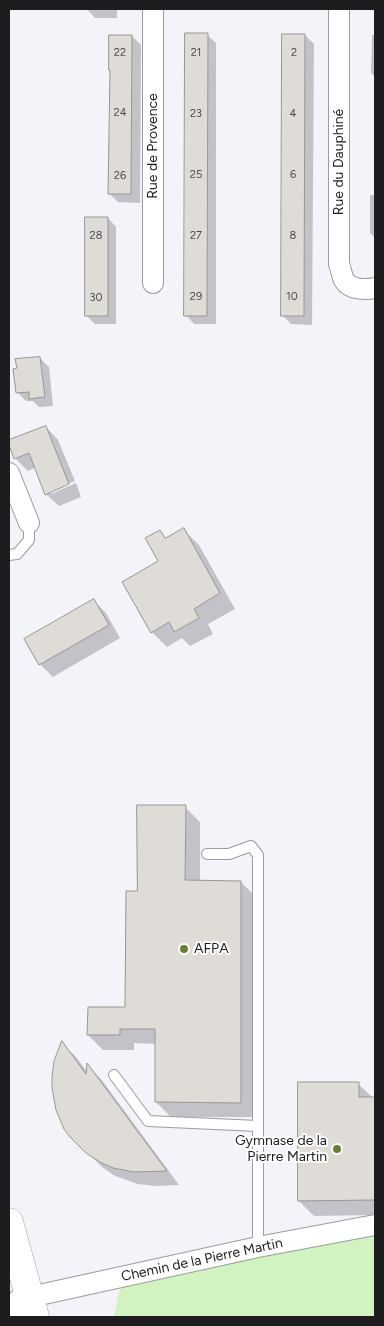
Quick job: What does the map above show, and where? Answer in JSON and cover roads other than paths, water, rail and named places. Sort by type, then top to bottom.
[{"type":"street","name":"Rue de Provence","points":[[153,9],[153,283]]},
{"type":"street","name":"Rue du Dauphiné","points":[[339,9],[340,264],[344,281],[354,288],[368,290],[375,288]]},
{"type":"street","points":[[9,473],[29,523]]},
{"type":"street","points":[[9,1222],[26,1310]]},
{"type":"street","name":"Chemin de la Pierre Martin","points":[[26,1310],[258,1247],[375,1225]]},
{"type":"lane","points":[[9,555],[17,554],[29,540],[29,523]]},
{"type":"lane","points":[[207,854],[229,854],[251,846],[258,855],[258,1247]]},
{"type":"lane","points":[[114,1075],[148,1121],[258,1126]]},
{"type":"place","name":"AFPA","points":[[184,949]]},
{"type":"place","name":"Gymnase de la Pierre Martin","points":[[337,1149]]}]
